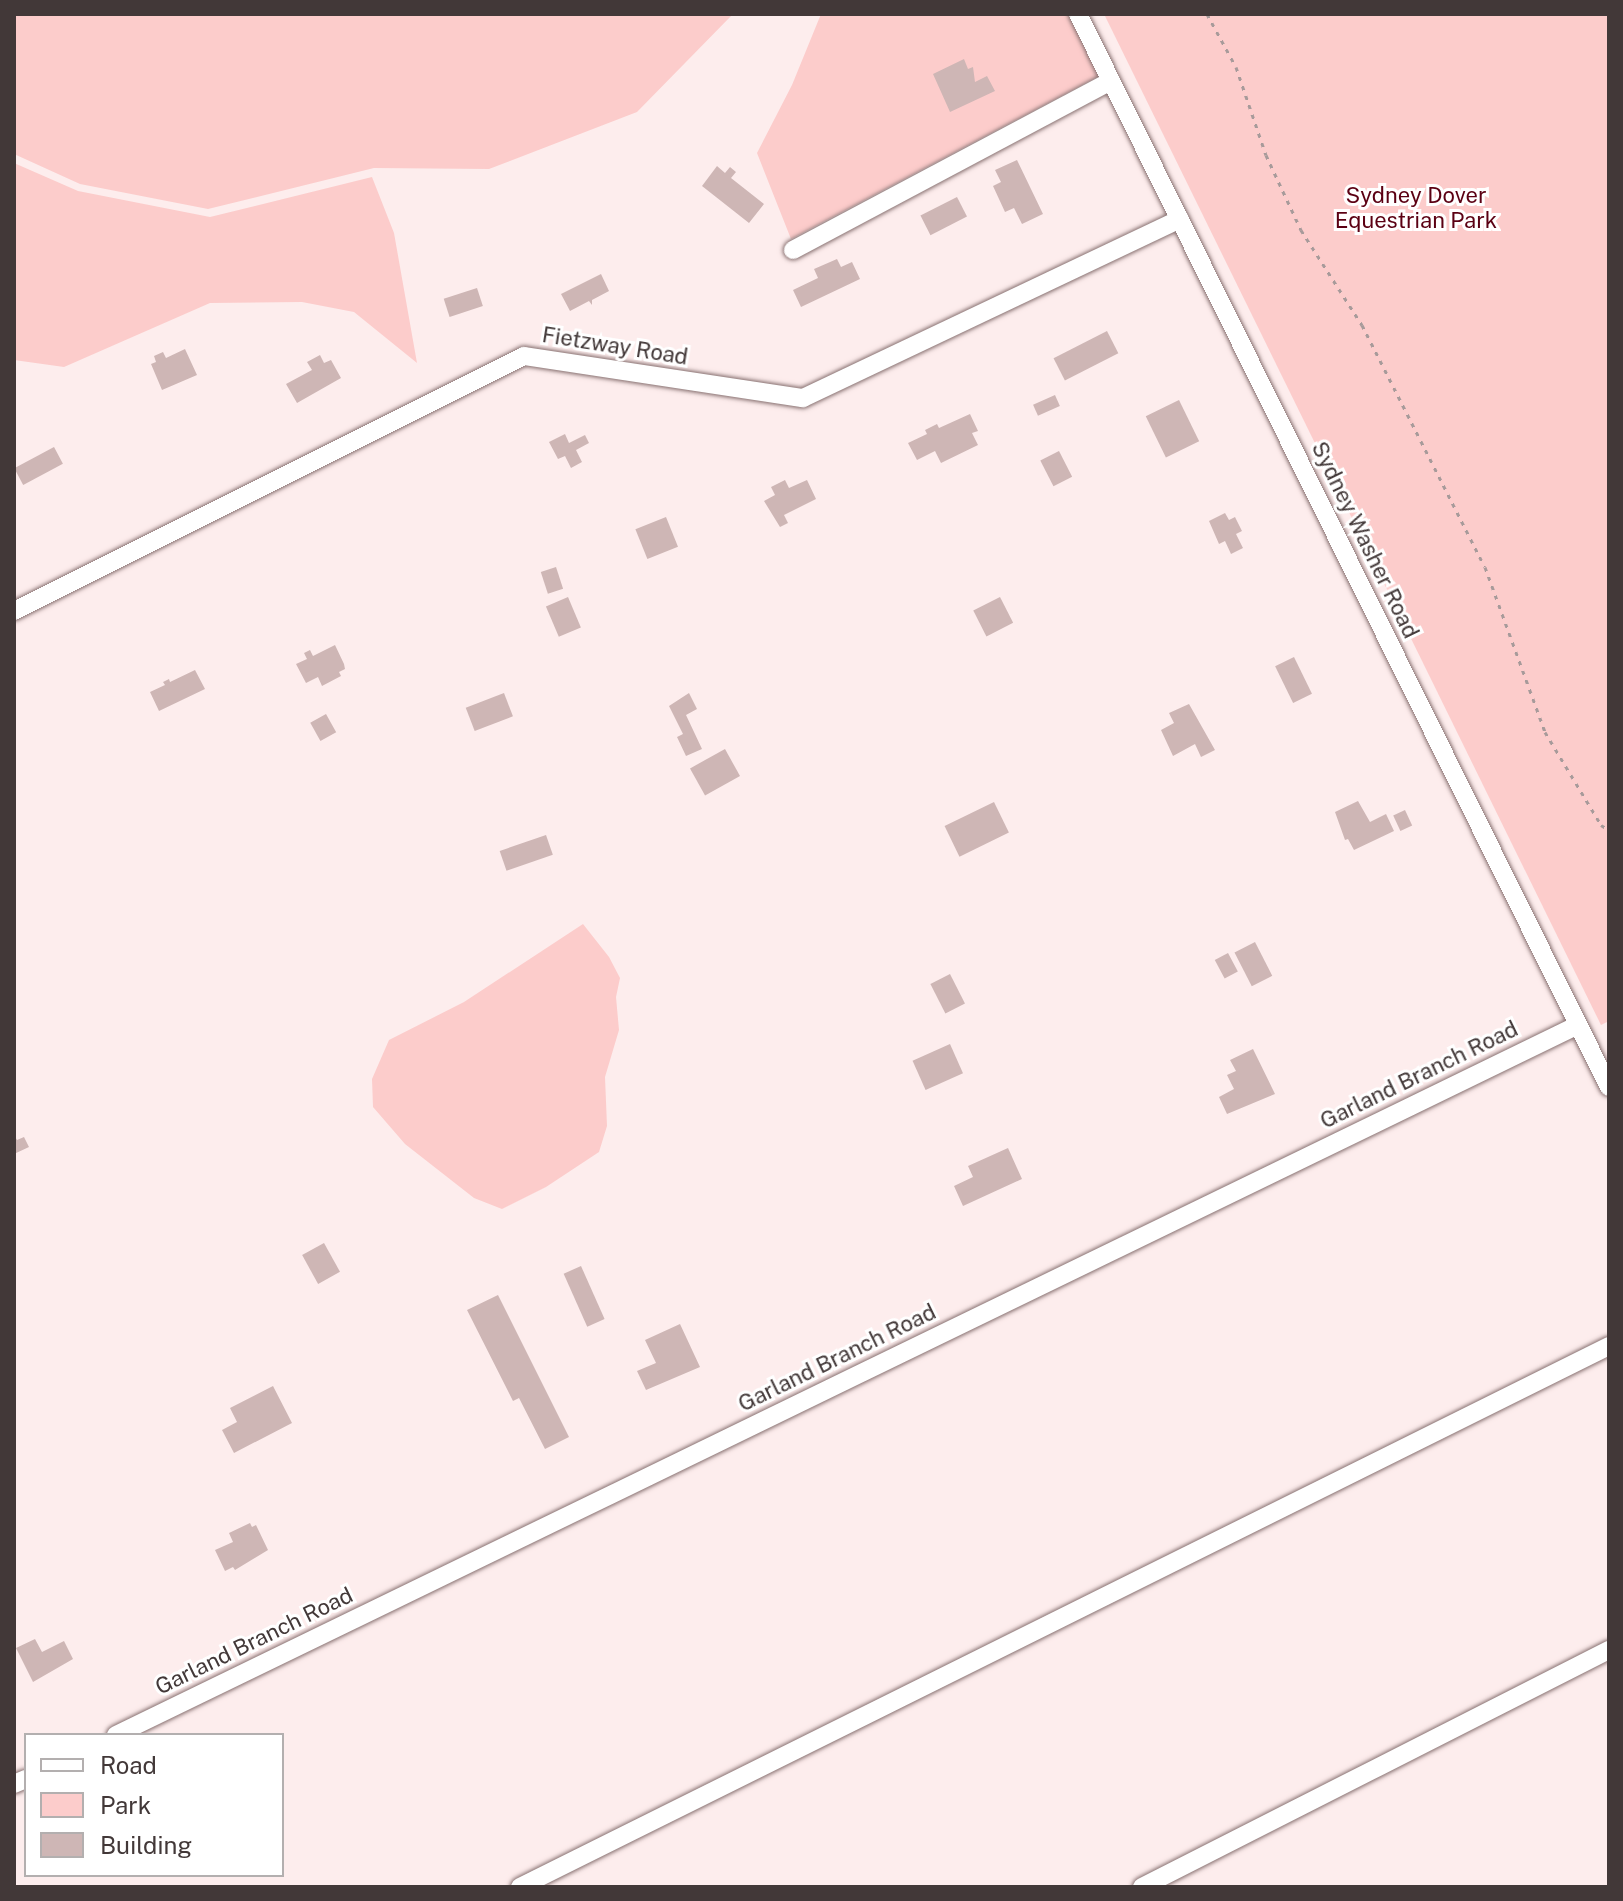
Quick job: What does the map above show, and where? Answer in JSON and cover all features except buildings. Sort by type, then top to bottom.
[{"type":"street","name":"Sydney Washer Road","points":[[1078,14],[1609,1087]]},
{"type":"street","points":[[793,250],[1111,81]]},
{"type":"street","name":"Fietzway Road","points":[[14,611],[524,356],[803,398],[1180,219]]},
{"type":"street","name":"Garland Branch Road","points":[[120,1733],[1578,1025]]},
{"type":"street","points":[[520,1887],[1609,1346]]},
{"type":"street","points":[[1142,1887],[1609,1650]]},
{"type":"path","points":[[1207,14],[1236,67],[1266,155],[1301,230],[1362,325],[1485,567],[1545,732],[1601,825],[1609,830]]},
{"type":"green space","points":[[14,14],[733,14],[637,112],[489,169],[374,168],[208,209],[80,184],[14,154]]},
{"type":"green space","points":[[821,14],[1068,14],[1099,76],[791,239],[757,153],[792,85]]},
{"type":"green space","name":"Sydney Dover Equestrian Park","points":[[1104,14],[1609,14],[1609,1021],[1601,1025]]},
{"type":"green space","points":[[14,163],[78,191],[210,217],[372,177],[394,233],[417,363],[354,312],[302,302],[210,303],[64,367],[14,360]]},
{"type":"green space","points":[[583,924],[609,957],[620,978],[616,997],[619,1030],[605,1077],[607,1126],[599,1152],[546,1187],[502,1209],[474,1198],[405,1144],[373,1107],[372,1079],[389,1040],[464,1002]]}]
